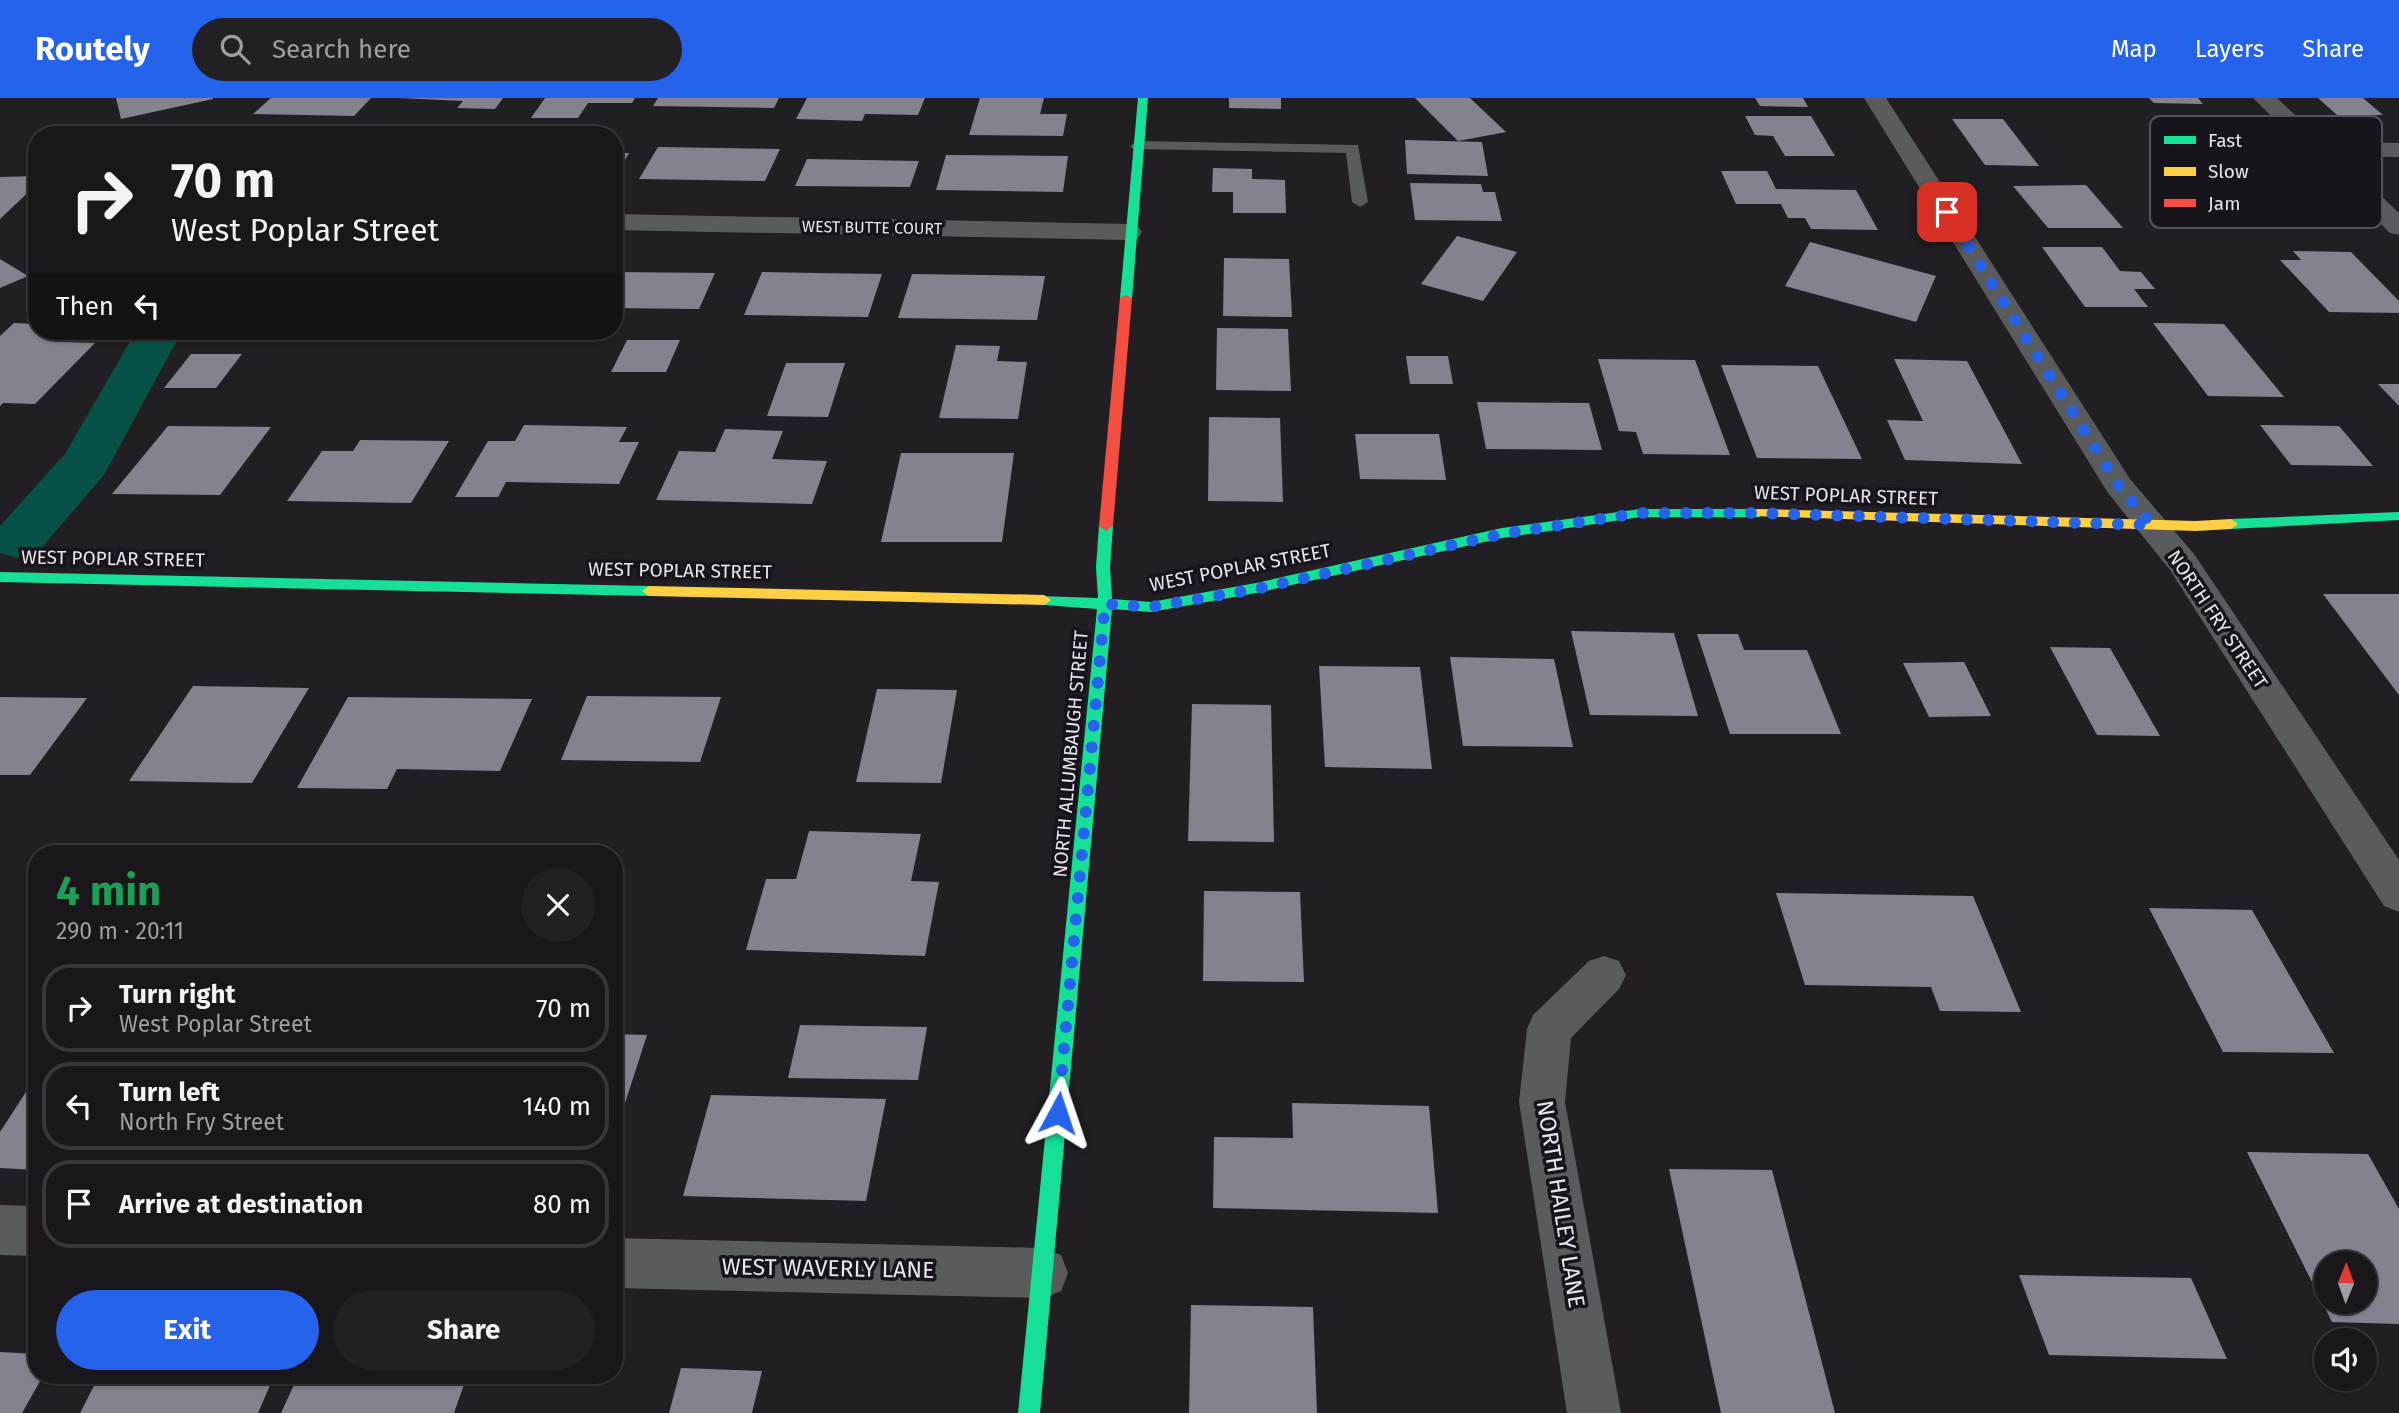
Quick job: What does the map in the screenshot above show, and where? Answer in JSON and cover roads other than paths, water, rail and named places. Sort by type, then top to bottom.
[{"type":"street","name":"NORTH ALLUMBAUGH STREET","points":[[1030,1413],[1105,604],[1103,567],[1129,232],[1143,98]]},
{"type":"street","name":"NORTH FRY STREET","points":[[1875,98],[2119,486],[2182,562],[2399,894]]},
{"type":"street","points":[[2264,98],[2283,116]]},
{"type":"street","points":[[2382,211],[2399,227]]},
{"type":"street","name":"WEST BUTTE COURT","points":[[623,222],[1129,232]]},
{"type":"street","name":"WEST POPLAR STREET","points":[[0,577],[1034,599],[1151,607],[1256,589],[1502,534],[1640,513],[1756,513],[2196,526],[2399,516]]},
{"type":"street","name":"NORTH HAILEY LANE","points":[[1594,1413],[1542,1102],[1549,1029],[1604,975]]},
{"type":"street","points":[[0,1230],[28,1231]]},
{"type":"street","name":"WEST WAVERLY LANE","points":[[623,1263],[1042,1273]]},
{"type":"lane","points":[[1138,146],[1353,148],[1360,202]]},
{"type":"waterway","points":[[18,540],[86,463],[154,340]]}]
